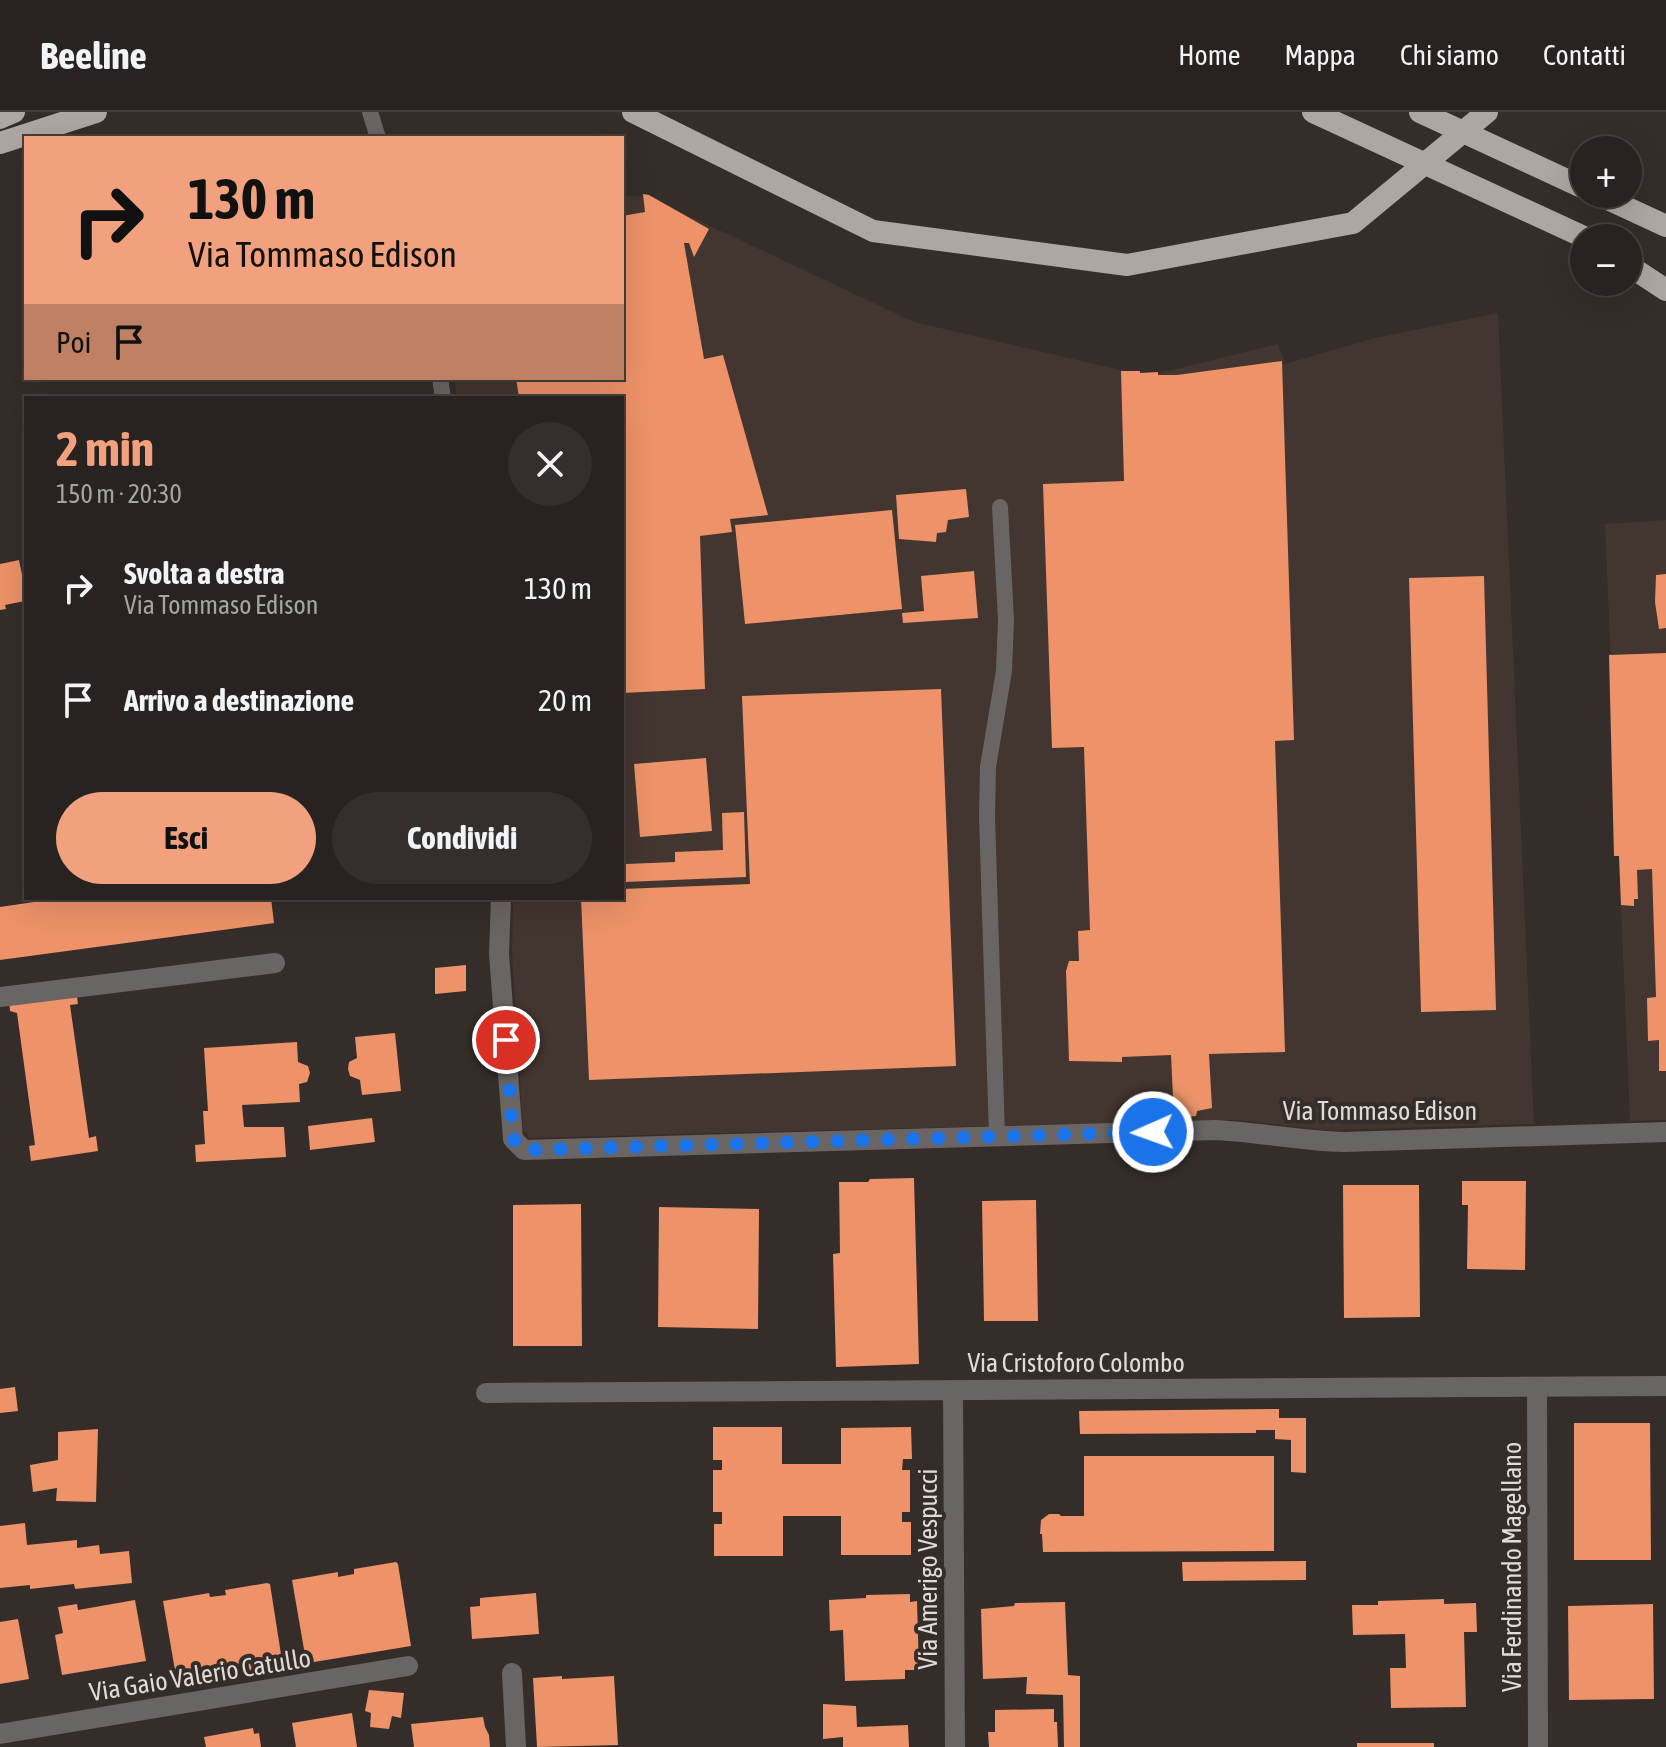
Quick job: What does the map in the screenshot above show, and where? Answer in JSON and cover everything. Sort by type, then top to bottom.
[{"type":"highway","points":[[0,118],[14,112]]},
{"type":"highway","points":[[0,143],[96,112]]},
{"type":"highway","points":[[633,112],[873,231],[1127,265],[1353,223],[1487,112]]},
{"type":"highway","points":[[1313,112],[1570,231]]},
{"type":"highway","points":[[1420,112],[1570,182]]},
{"type":"highway","points":[[1627,208],[1666,226]]},
{"type":"highway","points":[[1642,274],[1666,290]]},
{"type":"street","name":"Via Tommaso Edison","points":[[501,900],[499,954],[513,1139],[524,1150],[1215,1130],[1344,1142],[1666,1132]]},
{"type":"street","points":[[0,997],[275,963]]},
{"type":"street","name":"Via Cristoforo Colombo","points":[[486,1393],[1666,1386]]},
{"type":"street","name":"Via Ferdinando Magellano","points":[[1537,1387],[1538,1747]]},
{"type":"street","name":"Via Amerigo Vespucci","points":[[953,1390],[955,1747]]},
{"type":"street","name":"Via Gaio Valerio Catullo","points":[[0,1734],[408,1666]]},
{"type":"street","points":[[512,1673],[516,1747]]},
{"type":"lane","points":[[370,112],[377,136]]},
{"type":"lane","points":[[997,1136],[987,816],[988,767],[1004,671],[1006,620],[1000,507]]},
{"type":"shaded area","points":[[624,195],[649,197],[914,322],[1147,376],[1278,344],[1285,364],[1375,338],[1498,313],[1534,1124],[1325,1130],[1237,1120],[529,1138],[523,1129],[512,954],[513,900],[624,900],[624,396],[457,396],[454,380],[624,380]]},
{"type":"shaded area","points":[[1666,520],[1666,1120],[1630,1121],[1605,524]]},
{"type":"building","points":[[643,194],[709,229],[694,257],[689,243],[684,243],[704,359],[723,355],[768,515],[730,519],[732,532],[700,536],[705,689],[624,693],[624,396],[519,396],[516,380],[624,380],[624,216],[645,212]]},
{"type":"building","points":[[1282,361],[1294,740],[1275,741],[1285,1052],[1209,1054],[1212,1108],[1197,1111],[1196,1116],[1174,1118],[1171,1055],[1122,1057],[1122,1062],[1069,1061],[1066,971],[1069,961],[1079,961],[1078,931],[1090,930],[1084,747],[1052,748],[1043,484],[1124,481],[1121,371],[1177,375]]},
{"type":"building","points":[[966,489],[969,517],[948,520],[946,532],[937,533],[936,542],[899,539],[896,495]]},
{"type":"building","points":[[892,510],[902,609],[745,624],[735,525]]},
{"type":"building","points":[[19,560],[24,601],[5,605],[6,609],[0,610],[0,564]]},
{"type":"building","points":[[974,571],[978,618],[903,623],[902,613],[924,611],[921,576]]},
{"type":"building","points":[[1666,574],[1666,628],[1659,629],[1655,602],[1656,575]]},
{"type":"building","points":[[1484,576],[1496,1010],[1421,1012],[1409,578]]},
{"type":"building","points":[[1666,653],[1666,1071],[1659,1071],[1659,1040],[1648,1041],[1647,998],[1656,997],[1652,869],[1637,870],[1638,899],[1634,899],[1634,906],[1621,905],[1619,856],[1614,856],[1609,655]]},
{"type":"building","points":[[941,689],[956,1066],[589,1080],[581,900],[624,900],[624,889],[750,884],[742,696]]},
{"type":"building","points":[[706,758],[712,831],[640,837],[634,764]]},
{"type":"building","points":[[744,812],[746,877],[625,882],[626,864],[675,862],[675,852],[723,850],[722,813]]},
{"type":"building","points":[[271,900],[274,923],[0,960],[0,907],[34,902]]},
{"type":"building","points":[[466,965],[466,991],[435,994],[435,968]]},
{"type":"building","points":[[76,990],[78,1004],[70,1005],[89,1138],[96,1136],[98,1151],[31,1161],[29,1146],[35,1145],[17,1013],[10,1011],[9,999]]},
{"type":"building","points":[[395,1033],[401,1091],[362,1095],[360,1080],[350,1076],[348,1069],[349,1062],[357,1058],[355,1037]]},
{"type":"building","points":[[297,1042],[298,1062],[308,1066],[310,1073],[307,1082],[299,1084],[300,1102],[242,1105],[244,1127],[284,1127],[286,1157],[196,1162],[195,1145],[205,1144],[203,1111],[208,1111],[204,1048]]},
{"type":"building","points":[[372,1118],[375,1142],[310,1150],[308,1126]]},
{"type":"building","points":[[914,1178],[919,1364],[836,1367],[833,1254],[840,1253],[839,1182]]},
{"type":"building","points":[[1462,1181],[1526,1181],[1525,1270],[1467,1269],[1468,1205],[1462,1205]]},
{"type":"building","points":[[1343,1185],[1419,1185],[1420,1317],[1344,1318]]},
{"type":"building","points":[[1036,1200],[1038,1321],[984,1321],[982,1201]]},
{"type":"building","points":[[581,1204],[582,1346],[513,1346],[513,1205]]},
{"type":"building","points":[[659,1207],[759,1209],[758,1329],[658,1327]]},
{"type":"building","points":[[15,1387],[18,1411],[0,1413],[0,1389]]},
{"type":"building","points":[[1279,1409],[1279,1418],[1306,1418],[1306,1473],[1291,1472],[1291,1440],[1275,1439],[1275,1430],[1256,1430],[1256,1433],[1080,1434],[1079,1411]]},
{"type":"building","points":[[1574,1423],[1650,1423],[1651,1560],[1574,1560]]},
{"type":"building","points":[[713,1427],[782,1427],[782,1464],[841,1464],[841,1428],[911,1427],[912,1459],[903,1459],[902,1470],[910,1470],[910,1512],[902,1512],[902,1522],[911,1522],[911,1555],[841,1555],[841,1516],[783,1516],[783,1556],[714,1556],[714,1524],[722,1524],[722,1512],[713,1512],[713,1470],[722,1470],[722,1460],[713,1460]]},
{"type":"building","points":[[98,1429],[96,1502],[56,1501],[57,1488],[33,1492],[30,1465],[58,1460],[58,1432]]},
{"type":"building","points":[[1084,1456],[1274,1456],[1274,1551],[1043,1552],[1041,1520],[1049,1514],[1084,1516]]},
{"type":"building","points":[[25,1523],[27,1545],[77,1540],[77,1548],[99,1545],[100,1554],[129,1551],[132,1583],[75,1589],[74,1584],[30,1589],[30,1585],[0,1588],[0,1526]]},
{"type":"building","points":[[1306,1561],[1306,1580],[1183,1581],[1182,1562]]},
{"type":"building","points":[[396,1562],[411,1646],[308,1663],[292,1580],[338,1572],[338,1577],[354,1574],[354,1569]]},
{"type":"building","points":[[270,1584],[283,1667],[180,1684],[177,1682],[163,1601],[209,1593],[210,1597],[226,1595],[225,1590]]},
{"type":"building","points":[[536,1593],[539,1634],[472,1639],[470,1607],[480,1606],[480,1598]]},
{"type":"building","points":[[910,1594],[910,1602],[917,1601],[919,1670],[905,1670],[905,1679],[845,1681],[843,1630],[830,1631],[829,1600]]},
{"type":"building","points":[[1444,1599],[1444,1604],[1476,1603],[1477,1632],[1464,1632],[1466,1707],[1391,1708],[1390,1668],[1406,1668],[1405,1634],[1353,1635],[1352,1605]]},
{"type":"building","points":[[135,1600],[146,1661],[62,1675],[55,1635],[63,1633],[58,1607],[77,1604],[78,1610]]},
{"type":"building","points":[[1065,1602],[1068,1675],[1080,1676],[1080,1747],[1064,1747],[1063,1695],[1026,1694],[1027,1677],[983,1679],[981,1609],[1014,1606],[1015,1603]]},
{"type":"building","points":[[1653,1604],[1654,1699],[1569,1700],[1568,1606]]},
{"type":"building","points":[[18,1619],[29,1679],[0,1684],[0,1622]]},
{"type":"building","points":[[562,1676],[562,1679],[614,1676],[618,1745],[537,1747],[533,1678]]},
{"type":"building","points":[[369,1690],[404,1693],[401,1718],[392,1716],[389,1729],[370,1727],[371,1713],[365,1711]]},
{"type":"building","points":[[823,1704],[856,1706],[857,1727],[908,1725],[909,1747],[843,1747],[843,1737],[823,1739]]},
{"type":"building","points":[[1054,1709],[1058,1747],[989,1747],[988,1732],[995,1732],[995,1710]]},
{"type":"building","points":[[352,1713],[357,1747],[296,1747],[292,1723]]},
{"type":"building","points":[[483,1717],[490,1747],[414,1747],[411,1724]]},
{"type":"building","points":[[253,1728],[254,1734],[259,1733],[261,1747],[206,1747],[204,1737]]},
{"type":"building","points":[[1357,1743],[1434,1743],[1434,1747],[1357,1747]]},
{"type":"route","points":[[506,1040],[513,1139],[524,1150],[1153,1132]]}]
